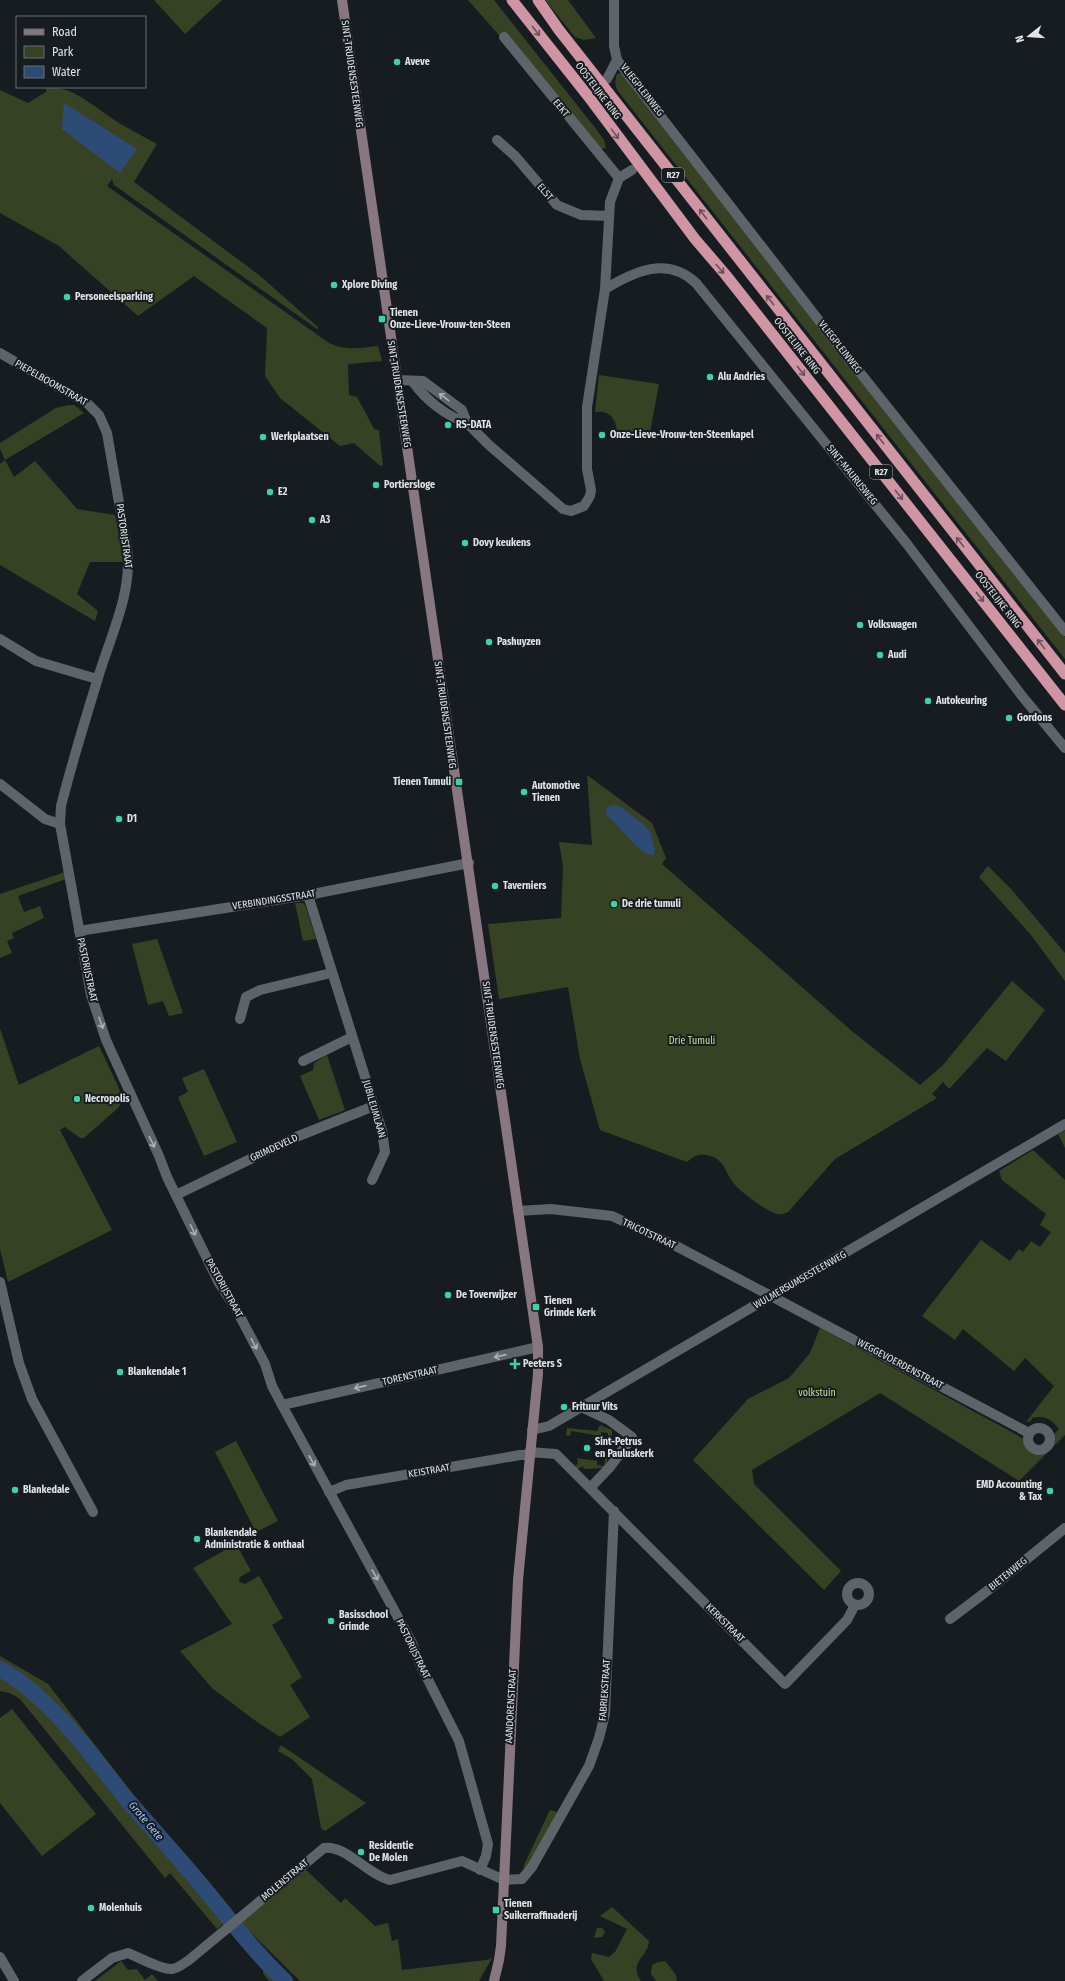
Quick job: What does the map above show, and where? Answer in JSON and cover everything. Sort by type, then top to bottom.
[{"type":"highway","name":"OOSTELIJKE RING","points":[[512,0],[588,96],[695,240],[730,280],[1065,705]]},
{"type":"highway","name":"OOSTELIJKE RING","points":[[538,0],[558,30],[1065,674]]},
{"type":"main road","name":"SINT-TRUIDENSESTEENWEG","points":[[342,0],[469,863],[538,1347],[532,1430]]},
{"type":"main road","name":"AANDORENSTRAAT","points":[[494,1981],[499,1960],[504,1880],[512,1682],[532,1430]]},
{"type":"street","points":[[607,79],[617,60],[614,46],[614,0]]},
{"type":"street","name":"EEKT","points":[[504,37],[619,178]]},
{"type":"street","name":"VLIEGPLEINWEG","points":[[617,60],[831,336],[1065,631]]},
{"type":"street","name":"ELST","points":[[497,140],[515,156],[557,204],[576,213],[609,216]]},
{"type":"street","points":[[397,380],[413,382],[423,396],[456,419],[467,423],[503,458],[563,509],[571,511],[584,506],[590,496],[587,469],[587,407],[605,289],[609,216],[612,194],[619,178],[632,170]]},
{"type":"street","name":"SINT-MAURUSWEG","points":[[605,289],[625,277],[658,267],[674,269],[686,273],[696,283],[907,544],[1022,696],[1065,748]]},
{"type":"street","name":"PIEPELBOOMSTRAAT","points":[[0,353],[88,404],[99,415]]},
{"type":"street","name":"PASTORIJSTRAAT","points":[[99,415],[107,433],[129,564],[128,583],[97,679],[69,776],[61,806],[60,824],[91,995],[106,1040],[176,1195],[219,1283],[235,1307],[262,1358],[282,1405],[412,1643],[419,1662],[459,1741],[488,1844],[486,1856],[480,1870]]},
{"type":"street","points":[[0,639],[36,661],[97,679]]},
{"type":"street","points":[[0,784],[45,819],[60,824]]},
{"type":"street","name":"VERBINDINGSSTRAAT","points":[[79,931],[308,895],[469,863]]},
{"type":"street","name":"JUBILEUMLAAN","points":[[308,895],[331,973],[382,1131],[385,1152],[372,1180]]},
{"type":"street","points":[[240,1019],[246,997],[260,990],[331,973]]},
{"type":"street","points":[[303,1060],[352,1037]]},
{"type":"street","name":"GRIMDEVELD","points":[[176,1195],[296,1137],[374,1106]]},
{"type":"street","name":"WULMERSUMSESTEENWEG","points":[[532,1430],[549,1426],[1065,1124]]},
{"type":"street","name":"TRICOTSTRAAT","points":[[518,1211],[552,1209],[612,1216],[676,1246],[771,1296]]},
{"type":"street","points":[[0,1282],[19,1364],[32,1399],[93,1512]]},
{"type":"street","name":"WEGGEVOERDENSTRAAT","points":[[771,1296],[1029,1433]]},
{"type":"street","name":"TORENSTRAAT","points":[[282,1405],[538,1347]]},
{"type":"street","points":[[581,1407],[609,1420],[632,1437],[610,1467],[591,1487]]},
{"type":"street","name":"KEISTRAAT","points":[[329,1492],[346,1485],[529,1454]]},
{"type":"street","name":"KERKSTRAAT","points":[[529,1454],[556,1454],[591,1487],[785,1684],[847,1620],[855,1605]]},
{"type":"street","name":"FABRIEKSTRAAT","points":[[504,1880],[522,1879],[532,1867],[589,1766],[599,1738],[605,1714],[614,1511]]},
{"type":"street","name":"BIETENWEG","points":[[950,1619],[1065,1528]]},
{"type":"street","name":"MOLENSTRAAT","points":[[82,1981],[112,1958],[128,1953],[165,1968],[177,1968],[324,1848],[330,1847],[339,1850],[381,1878],[390,1880],[462,1861],[504,1880]]},
{"type":"street","points":[[0,1957],[14,1981]]},
{"type":"green space","points":[[154,0],[222,0],[185,34]]},
{"type":"green space","points":[[468,0],[494,0],[596,129],[604,140],[606,148],[600,149]]},
{"type":"green space","points":[[545,0],[568,0],[596,38],[584,40],[575,37]]},
{"type":"green space","points":[[621,73],[1065,637],[1065,659],[617,90],[615,82],[617,74]]},
{"type":"green space","points":[[47,88],[57,88],[76,94],[119,123],[157,144],[134,182],[259,275],[319,328],[317,329],[114,185],[112,179],[107,186],[329,343],[335,346],[347,348],[378,346],[382,361],[348,364],[349,395],[357,397],[374,429],[379,430],[383,466],[379,465],[354,443],[340,446],[280,398],[265,376],[267,328],[194,276],[138,316],[59,246],[0,213],[0,90],[28,103],[46,92]]},
{"type":"green space","points":[[599,375],[659,384],[649,438],[617,431],[615,422],[611,416],[604,412],[595,412]]},
{"type":"green space","points":[[74,405],[84,413],[5,460],[0,449],[0,443],[56,408]]},
{"type":"green space","points":[[5,460],[14,477],[35,461],[77,509],[115,515],[124,562],[90,562],[77,594],[98,611],[95,621],[0,565],[0,464]]},
{"type":"green space","name":"Drie Tumuli","points":[[587,775],[652,823],[666,858],[662,864],[853,1032],[920,1085],[943,1065],[1012,981],[1045,1010],[1006,1061],[987,1048],[949,1089],[943,1082],[932,1094],[937,1098],[835,1159],[788,1212],[783,1214],[773,1213],[755,1202],[736,1186],[721,1163],[713,1157],[698,1155],[687,1162],[600,1130],[580,1059],[568,987],[499,999],[488,924],[561,918],[563,866],[559,842],[592,845]]},
{"type":"green space","points":[[988,866],[1012,890],[1065,953],[1065,981],[1031,935],[979,877]]},
{"type":"green space","points":[[65,872],[66,879],[18,896],[24,912],[40,906],[44,918],[12,933],[14,938],[7,941],[12,953],[0,958],[0,894]]},
{"type":"green space","points":[[295,903],[303,903],[305,905],[316,939],[303,941]]},
{"type":"green space","points":[[157,939],[183,1013],[169,1016],[163,1001],[148,1005],[132,944]]},
{"type":"green space","points":[[0,1028],[19,1085],[99,1046],[123,1100],[118,1108],[84,1138],[80,1138],[65,1127],[60,1130],[112,1230],[8,1282],[0,1249]]},
{"type":"green space","points":[[327,1055],[345,1110],[319,1120],[300,1076],[313,1070],[314,1063]]},
{"type":"green space","points":[[204,1069],[237,1142],[204,1156],[178,1097],[188,1092],[182,1078]]},
{"type":"green space","points":[[1065,1130],[1065,1148],[1058,1134]]},
{"type":"green space","name":"volkstuin","points":[[1033,1150],[1065,1180],[1065,1435],[1019,1481],[880,1393],[752,1470],[754,1484],[841,1571],[824,1590],[693,1460],[748,1399],[789,1378],[810,1353],[820,1328],[1017,1435],[1023,1439],[1029,1451],[1038,1454],[1048,1450],[1053,1445],[1054,1434],[1059,1429],[1050,1420],[1041,1417],[1032,1418],[1031,1421],[1026,1422],[1054,1386],[1025,1358],[1014,1371],[963,1329],[955,1340],[922,1316],[981,1240],[1010,1261],[1019,1249],[1023,1252],[1031,1241],[1040,1247],[1051,1232],[1040,1225],[1046,1214],[1002,1180],[999,1171]]},
{"type":"green space","points":[[600,1425],[612,1430],[612,1438],[608,1438],[608,1433],[601,1432],[601,1436],[571,1431],[570,1436],[566,1435],[567,1428],[597,1431]]},
{"type":"green space","points":[[236,1441],[278,1521],[256,1532],[215,1452]]},
{"type":"green space","points":[[606,1454],[608,1454],[607,1463],[604,1468],[584,1469],[583,1466],[576,1470],[575,1466],[578,1464],[577,1458],[597,1461],[597,1465],[604,1466]]},
{"type":"green space","points":[[236,1544],[251,1571],[240,1577],[239,1582],[245,1584],[259,1576],[283,1618],[272,1625],[302,1677],[290,1685],[310,1717],[280,1737],[212,1688],[180,1651],[232,1624],[193,1568]]},
{"type":"green space","points":[[0,1656],[48,1684],[136,1798],[185,1856],[176,1862],[226,1922],[217,1929],[170,1873],[165,1878],[20,1699],[10,1693],[0,1691]]},
{"type":"green space","points":[[12,1709],[96,1814],[42,1856],[0,1803],[0,1718]]},
{"type":"green space","points":[[281,1745],[366,1803],[325,1831],[321,1828],[312,1779],[292,1759],[278,1751]]},
{"type":"green space","points":[[550,1810],[558,1812],[527,1868],[523,1867]]},
{"type":"green space","points":[[306,1870],[341,1903],[345,1898],[375,1926],[388,1923],[392,1941],[398,1939],[402,1970],[492,1958],[479,1981],[300,1981],[241,1923]]},
{"type":"green space","points":[[612,1907],[649,1941],[646,1952],[640,1960],[637,1969],[641,1981],[604,1981],[591,1959],[592,1953],[609,1957],[615,1952],[627,1929],[600,1916]]},
{"type":"green space","points":[[597,1928],[602,1928],[605,1932],[602,1937],[594,1938]]},
{"type":"green space","points":[[121,1961],[128,1970],[137,1969],[145,1980],[152,1974],[158,1981],[95,1981]]},
{"type":"green space","points":[[665,1961],[676,1975],[677,1981],[656,1981],[651,1974],[652,1965]]},
{"type":"green space","points":[[263,1965],[279,1981],[269,1981],[263,1973]]},
{"type":"water","points":[[64,103],[137,149],[120,173],[62,129]]},
{"type":"water","points":[[614,805],[621,807],[650,831],[655,850],[653,855],[647,854],[635,845],[606,815],[607,807]]},
{"type":"waterway","name":"Grote Gete","points":[[0,1669],[35,1693],[67,1726],[124,1796],[192,1874],[248,1942],[285,1981]]},
{"type":"place","name":"Aveve","points":[[397,62]]},
{"type":"place","name":"Xplore Diving","points":[[334,285]]},
{"type":"place","name":"Personeelsparking","points":[[67,297]]},
{"type":"place","name":"Tienen Onze-Lieve-Vrouw-ten-Steen","points":[[382,319]]},
{"type":"place","name":"Alu Andries","points":[[710,377]]},
{"type":"place","name":"RS-DATA","points":[[448,425]]},
{"type":"place","name":"Onze-Lieve-Vrouw-ten-Steenkapel","points":[[602,435]]},
{"type":"place","name":"Werkplaatsen","points":[[263,437]]},
{"type":"place","name":"Portiersloge","points":[[376,485]]},
{"type":"place","name":"E2","points":[[270,492]]},
{"type":"place","name":"A3","points":[[312,520]]},
{"type":"place","name":"Dovy keukens","points":[[465,543]]},
{"type":"place","name":"Volkswagen","points":[[860,625]]},
{"type":"place","name":"Pashuyzen","points":[[489,642]]},
{"type":"place","name":"Audi","points":[[880,655]]},
{"type":"place","name":"Autokeuring","points":[[928,701]]},
{"type":"place","name":"Gordons","points":[[1009,718]]},
{"type":"place","name":"Tienen Tumuli","points":[[459,782]]},
{"type":"place","name":"Automotive Tienen","points":[[524,792]]},
{"type":"place","name":"D1","points":[[119,819]]},
{"type":"place","name":"Taverniers","points":[[495,886]]},
{"type":"place","name":"De drie tumuli","points":[[614,904]]},
{"type":"place","name":"Necropolis","points":[[77,1099]]},
{"type":"place","name":"De Toverwijzer","points":[[448,1295]]},
{"type":"place","name":"Tienen Grimde Kerk","points":[[536,1307]]},
{"type":"place","name":"Peeters S","points":[[515,1364]]},
{"type":"place","name":"Blankendale 1","points":[[120,1372]]},
{"type":"place","name":"Frituur Vits","points":[[564,1407]]},
{"type":"place","name":"Sint-Petrus en Pauluskerk","points":[[587,1448]]},
{"type":"place","name":"Blankedale","points":[[15,1490]]},
{"type":"place","name":"EMD Accounting & Tax","points":[[1050,1491]]},
{"type":"place","name":"Blankendale Administratie & onthaal","points":[[197,1539]]},
{"type":"place","name":"Basisschool Grimde","points":[[331,1621]]},
{"type":"place","name":"Residentie De Molen","points":[[361,1852]]},
{"type":"place","name":"Molenhuis","points":[[91,1908]]},
{"type":"place","name":"Tienen Suikerraffinaderij","points":[[496,1910]]}]
